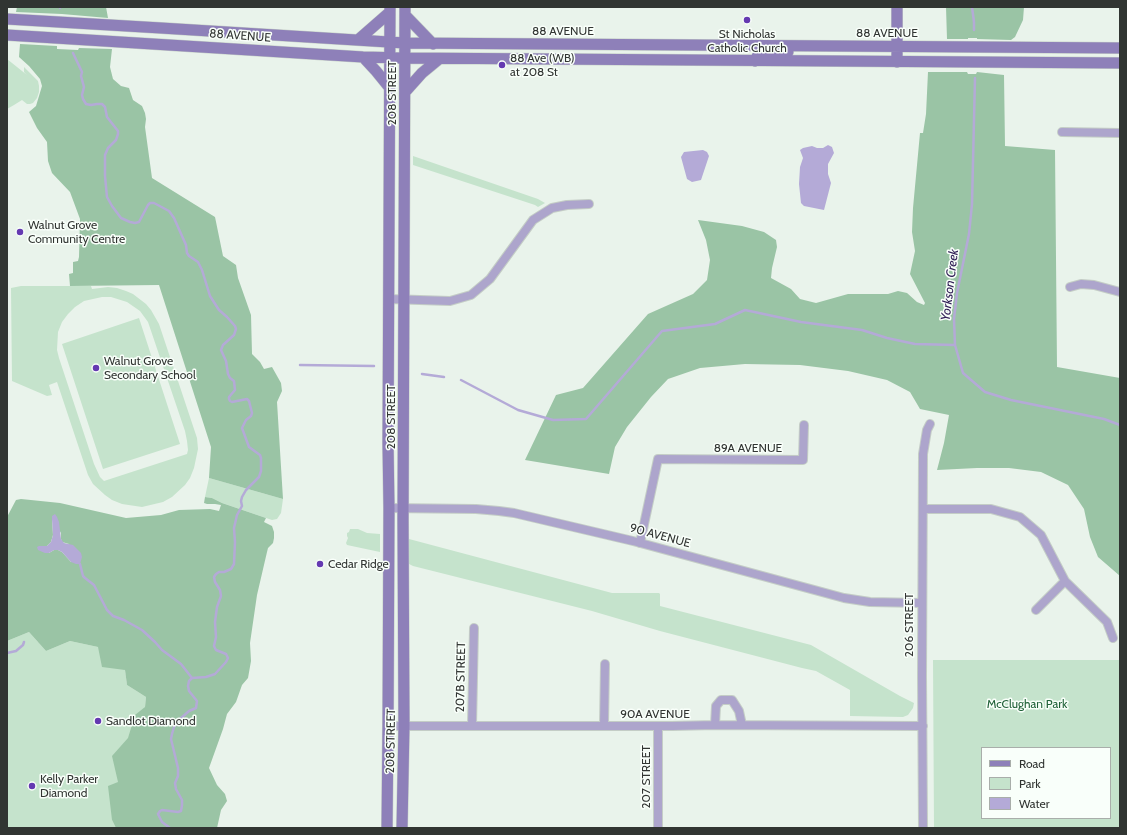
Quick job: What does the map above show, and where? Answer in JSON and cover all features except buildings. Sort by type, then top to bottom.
[{"type":"main road","points":[[897,7],[897,62]]},
{"type":"main road","points":[[358,40],[390,9]]},
{"type":"main road","name":"208 STREET","points":[[387,828],[390,9]]},
{"type":"main road","points":[[406,11],[433,44]]},
{"type":"main road","name":"208 STREET","points":[[402,828],[404,726],[403,508],[406,11]]},
{"type":"main road","name":"88 AVENUE","points":[[7,19],[433,44],[1120,48]]},
{"type":"main road","name":"88 AVENUE","points":[[7,35],[390,58],[755,62],[1120,63]]},
{"type":"main road","points":[[755,62],[758,55],[762,53],[821,51],[835,46]]},
{"type":"main road","points":[[1101,48],[1101,63]]},
{"type":"main road","points":[[363,57],[389,86]]},
{"type":"main road","points":[[405,92],[422,73],[439,59]]},
{"type":"street","points":[[1062,132],[1120,133]]},
{"type":"street","points":[[389,299],[450,301],[471,295],[490,280],[533,220],[552,208],[567,205],[589,204]]},
{"type":"street","points":[[1070,287],[1081,284],[1094,285],[1120,292]]},
{"type":"street","name":"206 STREET","points":[[923,828],[923,454],[927,430],[930,424]]},
{"type":"street","name":"89A AVENUE","points":[[640,543],[658,459],[803,460],[804,425]]},
{"type":"street","name":"90 AVENUE","points":[[389,508],[499,510],[640,543],[849,599],[870,602],[922,603]]},
{"type":"street","points":[[923,509],[991,509],[1020,517],[1041,535],[1065,582],[1107,622],[1113,638]]},
{"type":"street","points":[[1036,610],[1065,582]]},
{"type":"street","name":"207B STREET","points":[[472,726],[474,628]]},
{"type":"street","points":[[604,726],[605,664]]},
{"type":"street","points":[[715,725],[716,706],[721,700],[732,700],[739,711],[742,725]]},
{"type":"street","name":"90A AVENUE","points":[[388,726],[923,726]]},
{"type":"street","name":"207 STREET","points":[[658,726],[658,828]]},
{"type":"green space","points":[[17,7],[106,7],[108,18],[16,12]]},
{"type":"green space","points":[[946,7],[1024,7],[1023,20],[1015,37],[1011,40],[977,38],[947,39]]},
{"type":"green space","points":[[20,44],[57,46],[57,49],[112,49],[110,67],[113,79],[121,86],[129,88],[133,100],[142,106],[145,113],[145,127],[152,178],[215,217],[223,256],[236,265],[238,278],[251,315],[252,354],[260,362],[264,369],[272,367],[281,383],[282,391],[277,402],[283,499],[209,478],[211,447],[159,285],[70,286],[69,274],[73,273],[73,262],[78,261],[79,257],[80,219],[70,192],[52,173],[48,161],[47,142],[37,128],[29,112],[36,106],[42,86],[40,79],[19,57]]},
{"type":"green space","points":[[7,59],[27,75],[24,72],[24,67],[38,81],[39,92],[33,103],[27,104],[22,100],[7,109]]},
{"type":"green space","points":[[928,72],[967,72],[968,74],[976,74],[977,72],[1004,75],[1005,146],[1055,150],[1057,367],[1120,378],[1120,576],[1098,557],[1090,537],[1084,509],[1068,485],[1041,472],[1009,468],[937,470],[949,415],[920,409],[910,392],[887,380],[848,371],[800,365],[745,364],[700,368],[668,379],[651,397],[627,427],[615,447],[609,474],[525,460],[556,395],[583,388],[648,314],[693,294],[707,280],[710,260],[706,240],[698,220],[742,226],[764,232],[776,240],[777,247],[771,278],[791,289],[800,299],[816,303],[848,294],[888,294],[898,291],[907,293],[917,302],[924,305],[925,303],[910,274],[915,251],[912,232],[913,208],[920,133],[923,133],[926,114]]},
{"type":"green space","points":[[413,156],[538,199],[545,203],[538,207],[413,165]]},
{"type":"green space","points":[[21,286],[91,286],[92,289],[108,287],[117,288],[133,294],[151,310],[159,324],[197,438],[198,449],[190,478],[172,497],[163,502],[142,507],[122,504],[105,495],[93,484],[88,475],[57,382],[49,385],[52,395],[47,396],[12,381],[11,288]],"holes":[[[102,297],[111,297],[127,302],[140,311],[148,322],[185,431],[188,450],[187,454],[104,481],[100,477],[94,464],[57,350],[58,332],[62,322],[75,307],[84,301]]]},
{"type":"green space","points":[[139,318],[180,444],[103,469],[62,344]]},
{"type":"green space","points":[[209,478],[283,499],[281,513],[277,519],[272,520],[222,503],[212,498],[205,497]]},
{"type":"green space","points":[[205,497],[212,498],[222,503],[266,518],[264,522],[272,526],[274,532],[273,543],[268,548],[257,595],[250,643],[251,661],[248,678],[242,685],[236,702],[227,714],[209,768],[217,785],[225,794],[227,801],[221,810],[217,828],[116,828],[112,820],[108,786],[118,782],[112,756],[128,738],[135,715],[145,707],[146,697],[127,685],[125,670],[102,667],[98,647],[70,641],[46,651],[29,632],[7,641],[7,517],[16,500],[21,499],[60,503],[126,518],[161,515],[179,510],[210,509],[219,511],[221,505],[204,503]],"holes":[[[52,519],[61,533],[62,542],[69,544],[71,562],[62,552],[54,550],[49,553],[39,546],[47,546],[51,542],[53,535]]]},
{"type":"green space","points":[[350,529],[358,529],[367,533],[380,534],[380,552],[347,545],[347,533]]},
{"type":"green space","points":[[409,539],[612,593],[659,593],[660,606],[811,645],[914,703],[913,708],[908,715],[903,717],[850,716],[850,690],[816,671],[660,631],[592,611],[413,566],[409,564]]},
{"type":"green space","points":[[29,632],[46,651],[70,641],[98,647],[125,670],[127,685],[146,697],[145,707],[118,782],[112,820],[116,828],[7,828],[7,641]]},
{"type":"green space","name":"McClughan Park","points":[[933,660],[1120,660],[1120,828],[934,828]]},
{"type":"water","points":[[828,145],[832,147],[834,153],[828,164],[828,174],[831,183],[824,210],[804,206],[801,203],[799,184],[800,167],[803,158],[800,150],[812,146],[823,148]]},
{"type":"water","points":[[703,150],[707,152],[709,156],[701,180],[692,182],[687,179],[681,157],[684,152]]},
{"type":"water","points":[[55,514],[59,522],[61,539],[64,543],[73,545],[81,553],[82,557],[80,564],[71,562],[62,552],[58,550],[45,553],[38,550],[37,547],[47,546],[51,542],[53,535],[52,516]]},
{"type":"waterway","name":"Yorkson Creek","points":[[972,7],[974,30]]},
{"type":"waterway","points":[[73,53],[82,72],[81,76],[84,87],[82,95],[83,99],[86,104],[102,104],[105,107],[107,117],[118,131],[116,140],[108,148],[105,155],[107,197],[112,206],[121,218],[135,223],[139,222],[150,203],[154,203],[169,211],[174,218],[186,245],[187,253],[198,262],[202,270],[210,296],[219,310],[235,326],[236,329],[234,335],[223,345],[221,350],[226,361],[228,374],[234,381],[235,390],[229,399],[232,402],[247,399],[249,401],[252,413],[242,428],[249,447],[260,455],[261,458],[261,471],[259,477],[246,490],[242,497],[242,506],[237,515],[234,528],[234,564],[231,569],[224,572],[219,572],[214,577],[221,596],[217,607],[215,622],[216,637],[214,646],[216,650],[226,654],[228,658],[215,674],[206,677],[192,678],[189,681],[189,691],[197,701],[196,708],[189,711],[180,719],[174,727],[172,734],[171,739],[178,768],[178,776],[175,783],[176,789],[182,800],[181,811],[162,810],[158,814],[162,822],[170,828]]},
{"type":"waterway","name":"Yorkson Creek","points":[[975,78],[972,204],[969,234],[957,293],[954,319],[955,345],[963,373],[985,392],[1011,400],[1104,419],[1120,425]]},
{"type":"waterway","points":[[461,380],[518,410],[553,420],[586,419],[662,331],[715,324],[745,310],[801,322],[862,330],[887,338],[915,344],[955,345]]},
{"type":"waterway","points":[[300,365],[374,366]]},
{"type":"waterway","points":[[422,374],[444,377]]},
{"type":"waterway","points":[[80,564],[83,576],[94,585],[107,610],[113,616],[142,630],[162,650],[181,664],[192,678]]},
{"type":"waterway","points":[[7,653],[16,651],[23,645],[24,642]]},
{"type":"place","name":"St Nicholas Catholic Church","points":[[747,20]]},
{"type":"place","name":"88 Ave (WB) at 208 St","points":[[502,65]]},
{"type":"place","name":"Walnut Grove Community Centre","points":[[20,232]]},
{"type":"place","name":"Walnut Grove Secondary School","points":[[96,368]]},
{"type":"place","name":"Cedar Ridge","points":[[320,564]]},
{"type":"place","name":"Sandlot Diamond","points":[[98,721]]},
{"type":"place","name":"Kelly Parker Diamond","points":[[32,786]]}]
